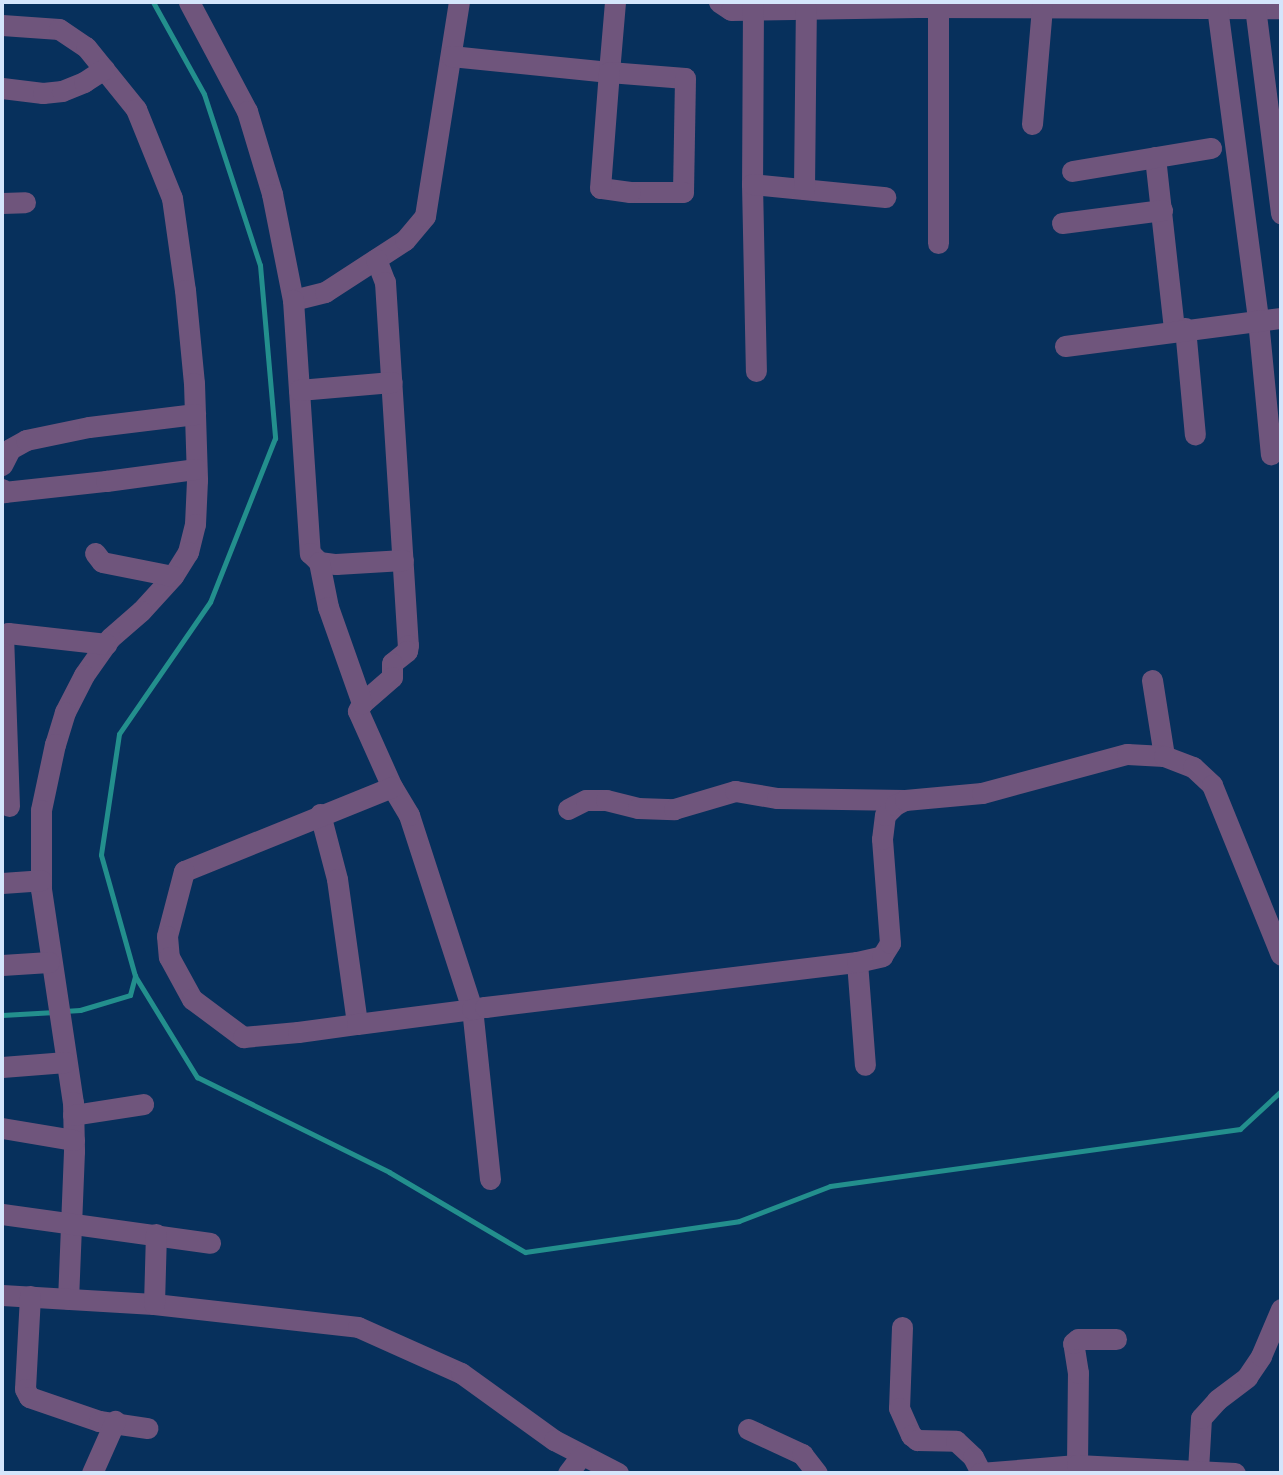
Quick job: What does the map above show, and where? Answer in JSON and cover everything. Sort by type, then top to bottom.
[{"type":"street","points":[[189,2],[247,111],[272,194],[293,300],[308,543],[310,553],[319,562],[328,607],[362,703]]},
{"type":"street","points":[[293,300],[325,292],[405,240],[425,216],[459,2]]},
{"type":"street","points":[[451,56],[609,72],[685,78],[683,192],[630,192],[600,188],[609,72],[615,2]]},
{"type":"street","points":[[719,2],[731,10],[753,6],[806,9],[1281,8]]},
{"type":"street","points":[[753,6],[752,184],[756,371]]},
{"type":"street","points":[[938,7],[938,243]]},
{"type":"street","points":[[1032,124],[1042,7]]},
{"type":"street","points":[[1217,7],[1258,320],[1271,454]]},
{"type":"street","points":[[1255,7],[1281,213]]},
{"type":"street","points":[[804,189],[806,9]]},
{"type":"street","points":[[2,25],[59,29],[86,47],[136,109],[172,198],[185,290],[195,414],[195,524],[188,552],[173,576],[141,611],[106,643],[84,675],[65,712],[42,805],[41,880],[49,962],[73,1115],[68,1299]]},
{"type":"street","points":[[2,88],[43,93],[62,91],[104,69]]},
{"type":"street","points":[[1072,171],[1211,148]]},
{"type":"street","points":[[1154,158],[1195,435]]},
{"type":"street","points":[[752,184],[885,197]]},
{"type":"street","points":[[2,203],[25,202]]},
{"type":"street","points":[[1062,223],[1162,210]]},
{"type":"street","points":[[376,259],[385,282],[407,651],[392,663],[391,677],[362,703],[358,711],[392,787],[409,815],[472,1009],[490,1179]]},
{"type":"street","points":[[1065,346],[1281,318]]},
{"type":"street","points":[[299,390],[392,382]]},
{"type":"street","points":[[2,465],[9,449],[26,440],[89,427],[195,414]]},
{"type":"street","points":[[2,489],[4,492],[17,491],[196,469]]},
{"type":"street","points":[[95,553],[102,562],[173,576]]},
{"type":"street","points":[[319,562],[403,560]]},
{"type":"street","points":[[42,805],[5,806],[2,636],[8,633],[106,643]]},
{"type":"street","points":[[1152,680],[1164,756]]},
{"type":"street","points":[[568,809],[586,800],[606,800],[638,808],[674,809],[735,791],[777,798],[905,800],[982,793],[1126,754],[1164,756],[1193,767],[1212,785],[1281,955]]},
{"type":"street","points":[[392,787],[184,871],[167,936],[169,957],[192,999],[243,1037],[857,962],[882,956],[890,943],[882,839],[885,815],[905,800]]},
{"type":"street","points":[[320,814],[337,879],[357,1024]]},
{"type":"street","points":[[2,883],[41,880]]},
{"type":"street","points":[[2,965],[49,962]]},
{"type":"street","points":[[857,962],[865,1065]]},
{"type":"street","points":[[2,1067],[66,1062]]},
{"type":"street","points":[[73,1115],[143,1104]]},
{"type":"street","points":[[2,1128],[74,1140]]},
{"type":"street","points":[[2,1214],[210,1243]]},
{"type":"street","points":[[154,1304],[156,1234]]},
{"type":"street","points":[[2,1295],[29,1301],[355,1337],[455,1382],[578,1467],[618,1473]]},
{"type":"street","points":[[2,1306],[29,1301],[68,1299],[154,1304],[358,1326],[461,1373],[578,1467]]},
{"type":"street","points":[[29,1301],[24,1389],[29,1397],[99,1421],[147,1428]]},
{"type":"street","points":[[1198,1470],[1201,1418],[1217,1399],[1247,1377],[1261,1356],[1281,1309]]},
{"type":"street","points":[[902,1327],[899,1408],[911,1435],[917,1440],[956,1441],[973,1457],[981,1473],[1077,1465],[1235,1473]]},
{"type":"street","points":[[1077,1465],[1078,1373],[1073,1343],[1079,1339],[1116,1339]]},
{"type":"street","points":[[92,1473],[115,1422]]},
{"type":"street","points":[[748,1429],[802,1454],[817,1473]]},
{"type":"waterway","points":[[153,2],[204,94],[260,265],[275,438],[210,602],[119,734],[101,855],[135,976],[197,1077],[389,1172],[525,1252],[739,1221],[830,1186],[1240,1129],[1281,1091]]},
{"type":"waterway","points":[[64,1011],[80,1010],[130,995],[135,976]]},
{"type":"waterway","points":[[2,1015],[55,1012]]}]
